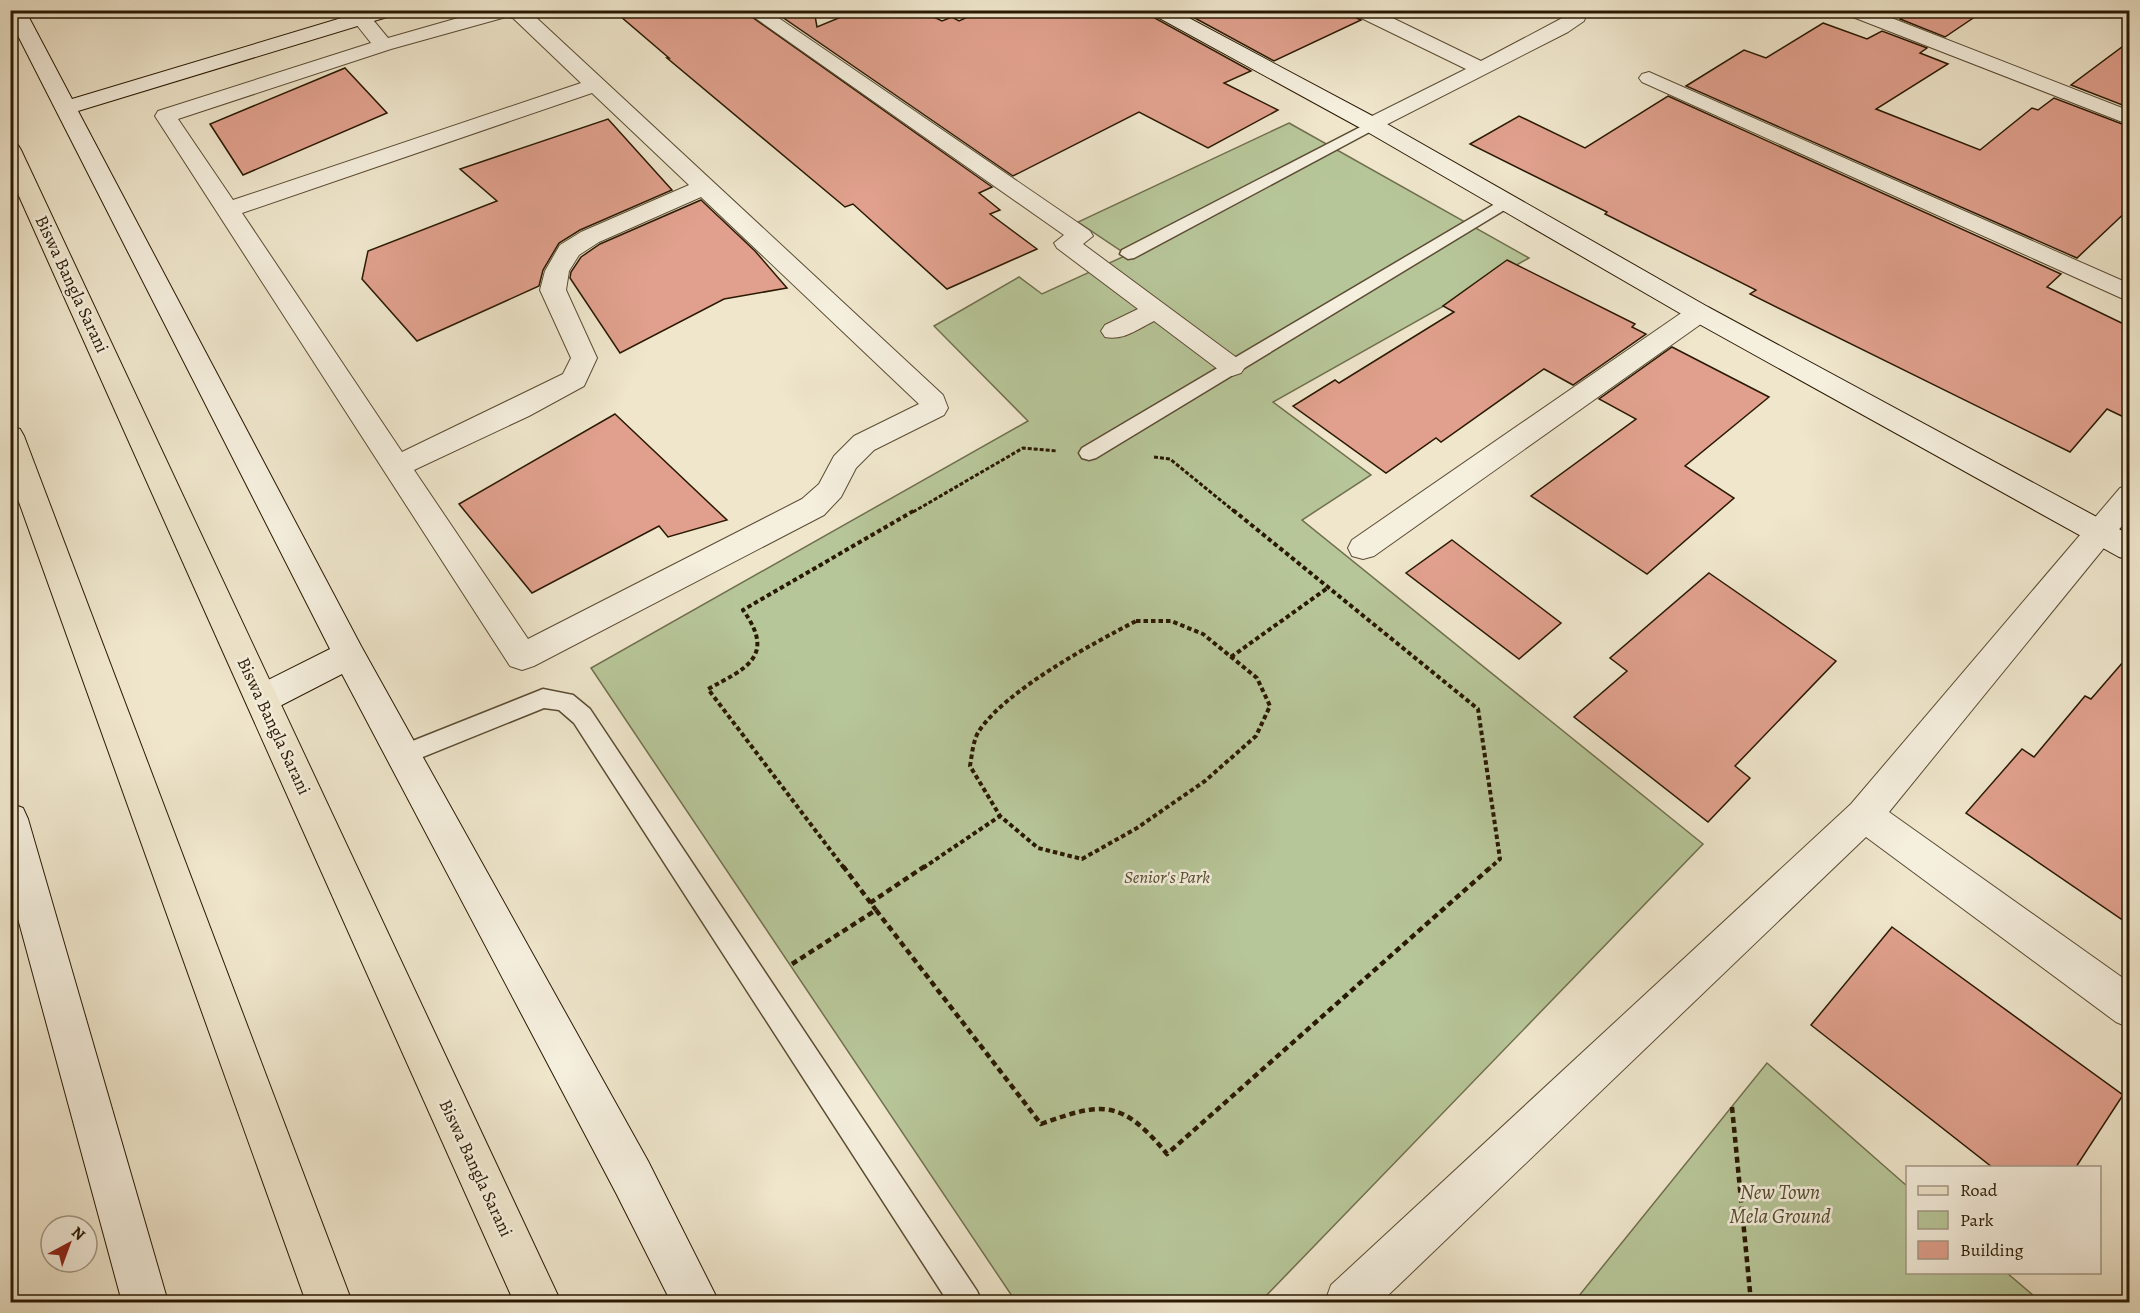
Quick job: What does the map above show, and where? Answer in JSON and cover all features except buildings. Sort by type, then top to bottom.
[{"type":"main road","name":"Biswa Bangla Sarani","points":[[10,150],[538,1302]]},
{"type":"main road","points":[[10,436],[329,1302]]},
{"type":"street","points":[[15,10],[349,655],[632,1177],[696,1302]]},
{"type":"street","points":[[66,108],[390,10]]},
{"type":"street","points":[[753,10],[1082,236],[1066,243],[1232,367]]},
{"type":"street","points":[[1159,10],[1372,124],[1505,203],[1699,313],[2114,540]]},
{"type":"street","points":[[1360,10],[1482,69]]},
{"type":"street","points":[[1372,124],[1561,28],[1577,17],[1578,10]]},
{"type":"street","points":[[1852,10],[2130,119]]},
{"type":"street","points":[[506,11],[520,14],[933,402],[934,408],[864,444],[843,463],[831,490],[813,507],[522,657],[166,116],[384,45],[506,11]]},
{"type":"street","points":[[362,19],[384,45]]},
{"type":"street","points":[[1649,78],[2130,294]]},
{"type":"street","points":[[227,210],[596,85]]},
{"type":"street","points":[[396,467],[519,409],[574,380],[584,358],[553,290],[557,271],[569,250],[590,237],[704,187]]},
{"type":"street","points":[[1114,331],[1156,310]]},
{"type":"street","points":[[1363,548],[1699,313]]},
{"type":"street","points":[[1348,1302],[1864,815],[2114,540],[2130,495]]},
{"type":"street","points":[[262,699],[349,655]]},
{"type":"street","points":[[1864,815],[2130,1008]]},
{"type":"street","points":[[10,819],[145,1302]]},
{"type":"lane","points":[[1128,254],[1372,124]]},
{"type":"lane","points":[[1089,453],[1505,203]]},
{"type":"lane","points":[[403,755],[543,698],[566,702],[582,716],[966,1302]]},
{"type":"path","points":[[1023,448],[1170,459],[1329,587],[1478,709],[1500,859],[1167,1154],[1150,1132],[1107,1107],[1070,1112],[1041,1124],[708,689],[742,670],[756,655],[760,638],[754,623],[743,610],[1023,448]]},
{"type":"path","points":[[1231,657],[1329,587]]},
{"type":"path","points":[[1137,621],[1171,621],[1203,634],[1231,657],[1257,678],[1270,706],[1256,736],[1204,781],[1137,828],[1082,859],[1038,848],[1000,816],[970,765],[978,732],[1007,699],[1103,638],[1137,621]]},
{"type":"path","points":[[870,903],[1000,816]]},
{"type":"path","points":[[758,985],[876,910]]},
{"type":"path","points":[[1732,1107],[1751,1302]]},
{"type":"green space","name":"Senior's Park","points":[[1289,123],[1529,258],[1273,402],[1371,475],[1302,520],[1703,844],[1260,1302],[1016,1302],[591,668],[1028,421],[934,326],[1019,277],[1042,294],[1127,255],[1078,222]]},
{"type":"green space","name":"New Town Mela Ground","points":[[1767,1063],[1906,1185],[1906,1274],[2008,1274],[2041,1302],[1574,1302]]}]
